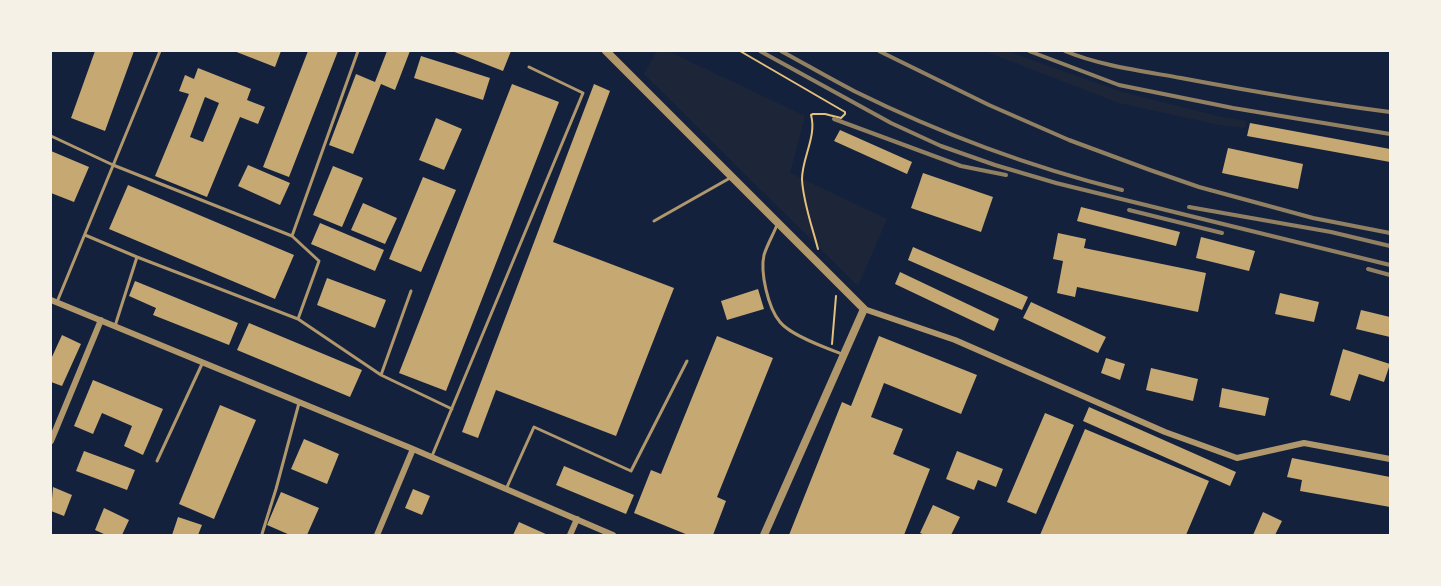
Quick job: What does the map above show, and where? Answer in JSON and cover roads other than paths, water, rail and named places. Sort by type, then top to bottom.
[{"type":"street","points":[[606,51],[864,309],[955,340],[1165,432],[1237,458],[1304,443],[1390,459]]},
{"type":"street","points":[[54,301],[413,449],[613,535]]},
{"type":"street","points":[[764,535],[864,309]]},
{"type":"street","points":[[51,441],[101,320]]},
{"type":"street","points":[[377,535],[413,449]]},
{"type":"street","points":[[570,535],[577,519]]},
{"type":"lane","points":[[54,301],[85,235],[160,51]]},
{"type":"lane","points":[[292,236],[358,51]]},
{"type":"lane","points":[[432,457],[583,93],[529,67]]},
{"type":"lane","points":[[51,136],[113,165],[292,236],[318,261],[298,319]]},
{"type":"lane","points":[[654,221],[732,177]]},
{"type":"lane","points":[[778,224],[764,255],[763,272],[772,306],[780,323],[808,340],[844,355]]},
{"type":"lane","points":[[85,235],[136,258],[298,319],[381,375],[452,409]]},
{"type":"lane","points":[[115,326],[136,258]]},
{"type":"lane","points":[[381,375],[411,291]]},
{"type":"lane","points":[[506,489],[534,427],[631,471],[687,361]]},
{"type":"lane","points":[[157,461],[203,362]]},
{"type":"lane","points":[[262,535],[299,402]]},
{"type":"railway","points":[[760,51],[891,123],[941,146],[995,165],[1056,183],[1390,265]]},
{"type":"railway","points":[[781,51],[854,91],[918,121],[1053,171],[1122,190]]},
{"type":"railway","points":[[879,51],[989,105],[1069,140],[1150,170],[1199,187],[1313,218],[1390,233]]},
{"type":"railway","points":[[1029,51],[1119,85],[1233,108],[1390,134]]},
{"type":"railway","points":[[1065,51],[1093,61],[1137,70],[1390,112]]},
{"type":"railway","points":[[834,119],[961,166],[1006,175]]},
{"type":"railway","points":[[1189,207],[1331,232],[1390,246]]},
{"type":"railway","points":[[1129,210],[1222,233]]},
{"type":"railway","points":[[1368,269],[1390,275]]}]
